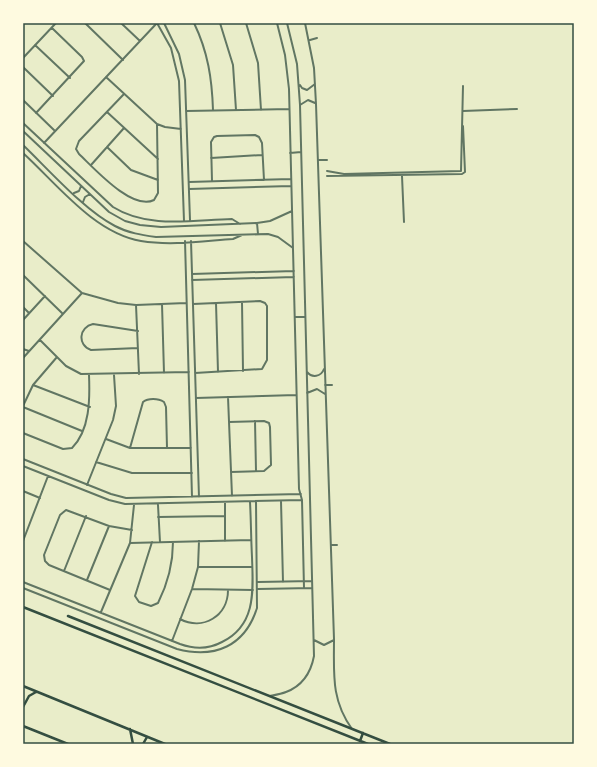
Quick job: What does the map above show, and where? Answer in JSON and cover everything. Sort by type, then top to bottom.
[{"type":"main road","points":[[23,607],[368,744]]},
{"type":"main road","points":[[68,616],[390,744]]},
{"type":"main road","points":[[23,686],[165,744]]},
{"type":"main road","points":[[23,707],[27,698],[36,692]]},
{"type":"main road","points":[[23,726],[68,744]]},
{"type":"main road","points":[[130,729],[133,744]]},
{"type":"main road","points":[[360,741],[363,733]]},
{"type":"main road","points":[[143,744],[147,737]]},
{"type":"street","points":[[23,58],[56,23]]},
{"type":"street","points":[[85,23],[123,60]]},
{"type":"street","points":[[121,23],[140,41]]},
{"type":"street","points":[[44,142],[157,23],[168,41],[176,64],[179,81],[184,220]]},
{"type":"street","points":[[164,23],[176,45],[182,62],[185,80],[190,220]]},
{"type":"street","points":[[194,23],[208,59],[212,84],[213,110]]},
{"type":"street","points":[[220,23],[233,65],[236,110]]},
{"type":"street","points":[[246,23],[258,63],[261,110]]},
{"type":"street","points":[[277,23],[288,72],[304,588]]},
{"type":"street","points":[[270,697],[292,690],[305,678],[313,662],[314,640],[300,105],[299,84],[294,49],[287,23]]},
{"type":"street","points":[[305,23],[310,40],[316,104],[335,692],[341,712],[352,729]]},
{"type":"street","points":[[36,113],[84,64],[84,59],[52,28]]},
{"type":"street","points":[[310,40],[316,38]]},
{"type":"street","points":[[35,46],[70,78]]},
{"type":"street","points":[[23,67],[53,96]]},
{"type":"street","points":[[106,77],[157,124],[165,127],[181,129]]},
{"type":"street","points":[[299,84],[302,88],[307,90],[312,88],[315,83]]},
{"type":"street","points":[[327,176],[461,171],[463,153],[461,131],[463,125],[463,86]]},
{"type":"street","points":[[124,94],[76,146],[77,152],[123,193],[146,202],[154,200],[158,193],[157,124]]},
{"type":"street","points":[[23,100],[55,131]]},
{"type":"street","points":[[300,105],[308,100],[316,104]]},
{"type":"street","points":[[186,111],[289,109]]},
{"type":"street","points":[[463,111],[517,109]]},
{"type":"street","points":[[107,112],[158,159]]},
{"type":"street","points":[[24,125],[113,207],[134,217],[162,221],[232,219],[240,224]]},
{"type":"street","points":[[91,165],[124,128]]},
{"type":"street","points":[[23,131],[109,212],[140,225],[161,227],[257,224],[276,219],[292,211]]},
{"type":"street","points":[[212,181],[211,140],[217,136],[257,136],[262,140],[264,180]]},
{"type":"street","points":[[23,145],[74,194],[106,221],[131,233],[164,237],[258,234],[278,237],[293,248]]},
{"type":"street","points":[[107,147],[131,170],[158,180]]},
{"type":"street","points":[[182,152],[188,152]]},
{"type":"street","points":[[290,153],[301,152]]},
{"type":"street","points":[[23,153],[70,198],[103,226],[132,239],[164,242],[191,241],[233,239],[243,234]]},
{"type":"street","points":[[53,160],[57,155]]},
{"type":"street","points":[[211,158],[262,155]]},
{"type":"street","points":[[31,161],[34,156]]},
{"type":"street","points":[[318,160],[327,160]]},
{"type":"street","points":[[327,171],[344,174],[402,174]]},
{"type":"street","points":[[402,174],[404,222]]},
{"type":"street","points":[[189,182],[291,179]]},
{"type":"street","points":[[74,194],[79,191],[81,186]]},
{"type":"street","points":[[189,189],[291,186]]},
{"type":"street","points":[[83,202],[90,194]]},
{"type":"street","points":[[184,211],[190,211]]},
{"type":"street","points":[[103,226],[106,221]]},
{"type":"street","points":[[161,227],[162,221]]},
{"type":"street","points":[[257,224],[258,234]]},
{"type":"street","points":[[164,237],[164,242]]},
{"type":"street","points":[[23,241],[82,293],[118,303],[136,305],[187,303]]},
{"type":"street","points":[[185,241],[192,498]]},
{"type":"street","points":[[191,241],[199,497]]},
{"type":"street","points":[[185,252],[191,251]]},
{"type":"street","points":[[192,274],[294,271]]},
{"type":"street","points":[[23,275],[64,314]]},
{"type":"street","points":[[192,280],[294,277]]},
{"type":"street","points":[[23,358],[82,293]]},
{"type":"street","points":[[23,320],[45,296]]},
{"type":"street","points":[[193,304],[262,301],[267,306],[266,364],[259,370],[195,373]]},
{"type":"street","points":[[242,302],[243,371]]},
{"type":"street","points":[[216,303],[218,372]]},
{"type":"street","points":[[162,304],[164,373]]},
{"type":"street","points":[[136,305],[139,374]]},
{"type":"street","points":[[23,308],[29,313]]},
{"type":"street","points":[[295,317],[305,317]]},
{"type":"street","points":[[138,331],[93,324],[89,325],[83,331],[81,339],[86,347],[92,350],[138,348]]},
{"type":"street","points":[[40,340],[73,371],[89,375],[189,372]]},
{"type":"street","points":[[188,341],[194,341]]},
{"type":"street","points":[[23,348],[29,351]]},
{"type":"street","points":[[57,357],[33,385],[23,406],[82,430]]},
{"type":"street","points":[[306,371],[309,374],[316,376],[323,372],[324,368]]},
{"type":"street","points":[[23,433],[66,450],[74,446],[82,430],[90,407],[89,375]]},
{"type":"street","points":[[87,485],[115,413],[114,375]]},
{"type":"street","points":[[33,385],[90,407]]},
{"type":"street","points":[[325,386],[332,385]]},
{"type":"street","points":[[307,393],[317,389],[326,395]]},
{"type":"street","points":[[196,398],[297,395]]},
{"type":"street","points":[[228,397],[232,496]]},
{"type":"street","points":[[130,448],[143,402],[148,399],[159,399],[164,402],[166,407],[167,448]]},
{"type":"street","points":[[255,421],[256,471]]},
{"type":"street","points":[[229,422],[266,421],[270,427],[271,465],[264,472],[231,472]]},
{"type":"street","points":[[106,439],[130,448],[191,448]]},
{"type":"street","points":[[23,459],[87,485],[126,498],[192,498],[300,494]]},
{"type":"street","points":[[96,462],[132,473],[192,473]]},
{"type":"street","points":[[23,466],[109,500],[134,505],[302,500]]},
{"type":"street","points":[[23,541],[48,476]]},
{"type":"street","points":[[192,489],[198,489]]},
{"type":"street","points":[[23,491],[40,498]]},
{"type":"street","points":[[286,494],[286,500]]},
{"type":"street","points":[[176,498],[176,504]]},
{"type":"street","points":[[23,588],[177,649],[204,653],[226,647],[237,640],[250,626],[257,608],[258,582],[256,501]]},
{"type":"street","points":[[281,501],[283,582]]},
{"type":"street","points":[[225,502],[225,540]]},
{"type":"street","points":[[23,582],[187,646],[203,648],[226,640],[239,630],[248,616],[253,590],[250,502]]},
{"type":"street","points":[[158,504],[160,542]]},
{"type":"street","points":[[101,612],[130,543],[134,505]]},
{"type":"street","points":[[110,590],[46,563],[44,555],[62,513],[69,510],[109,526],[132,530]]},
{"type":"street","points":[[64,571],[86,516]]},
{"type":"street","points":[[158,517],[225,516]]},
{"type":"street","points":[[87,580],[109,526]]},
{"type":"street","points":[[130,543],[251,540]]},
{"type":"street","points":[[172,641],[192,590],[198,566],[199,541]]},
{"type":"street","points":[[152,542],[135,596],[137,600],[151,606],[158,603],[168,580],[172,565],[173,542]]},
{"type":"street","points":[[331,545],[337,545]]},
{"type":"street","points":[[198,566],[252,567]]},
{"type":"street","points":[[258,582],[312,581]]},
{"type":"street","points":[[258,589],[312,588]]},
{"type":"street","points":[[192,590],[253,590]]},
{"type":"street","points":[[180,619],[189,623],[199,624],[213,619],[221,613],[226,604],[228,590]]},
{"type":"street","points":[[52,599],[54,594]]},
{"type":"street","points":[[142,636],[144,630]]},
{"type":"street","points":[[314,640],[324,645],[334,639]]}]
